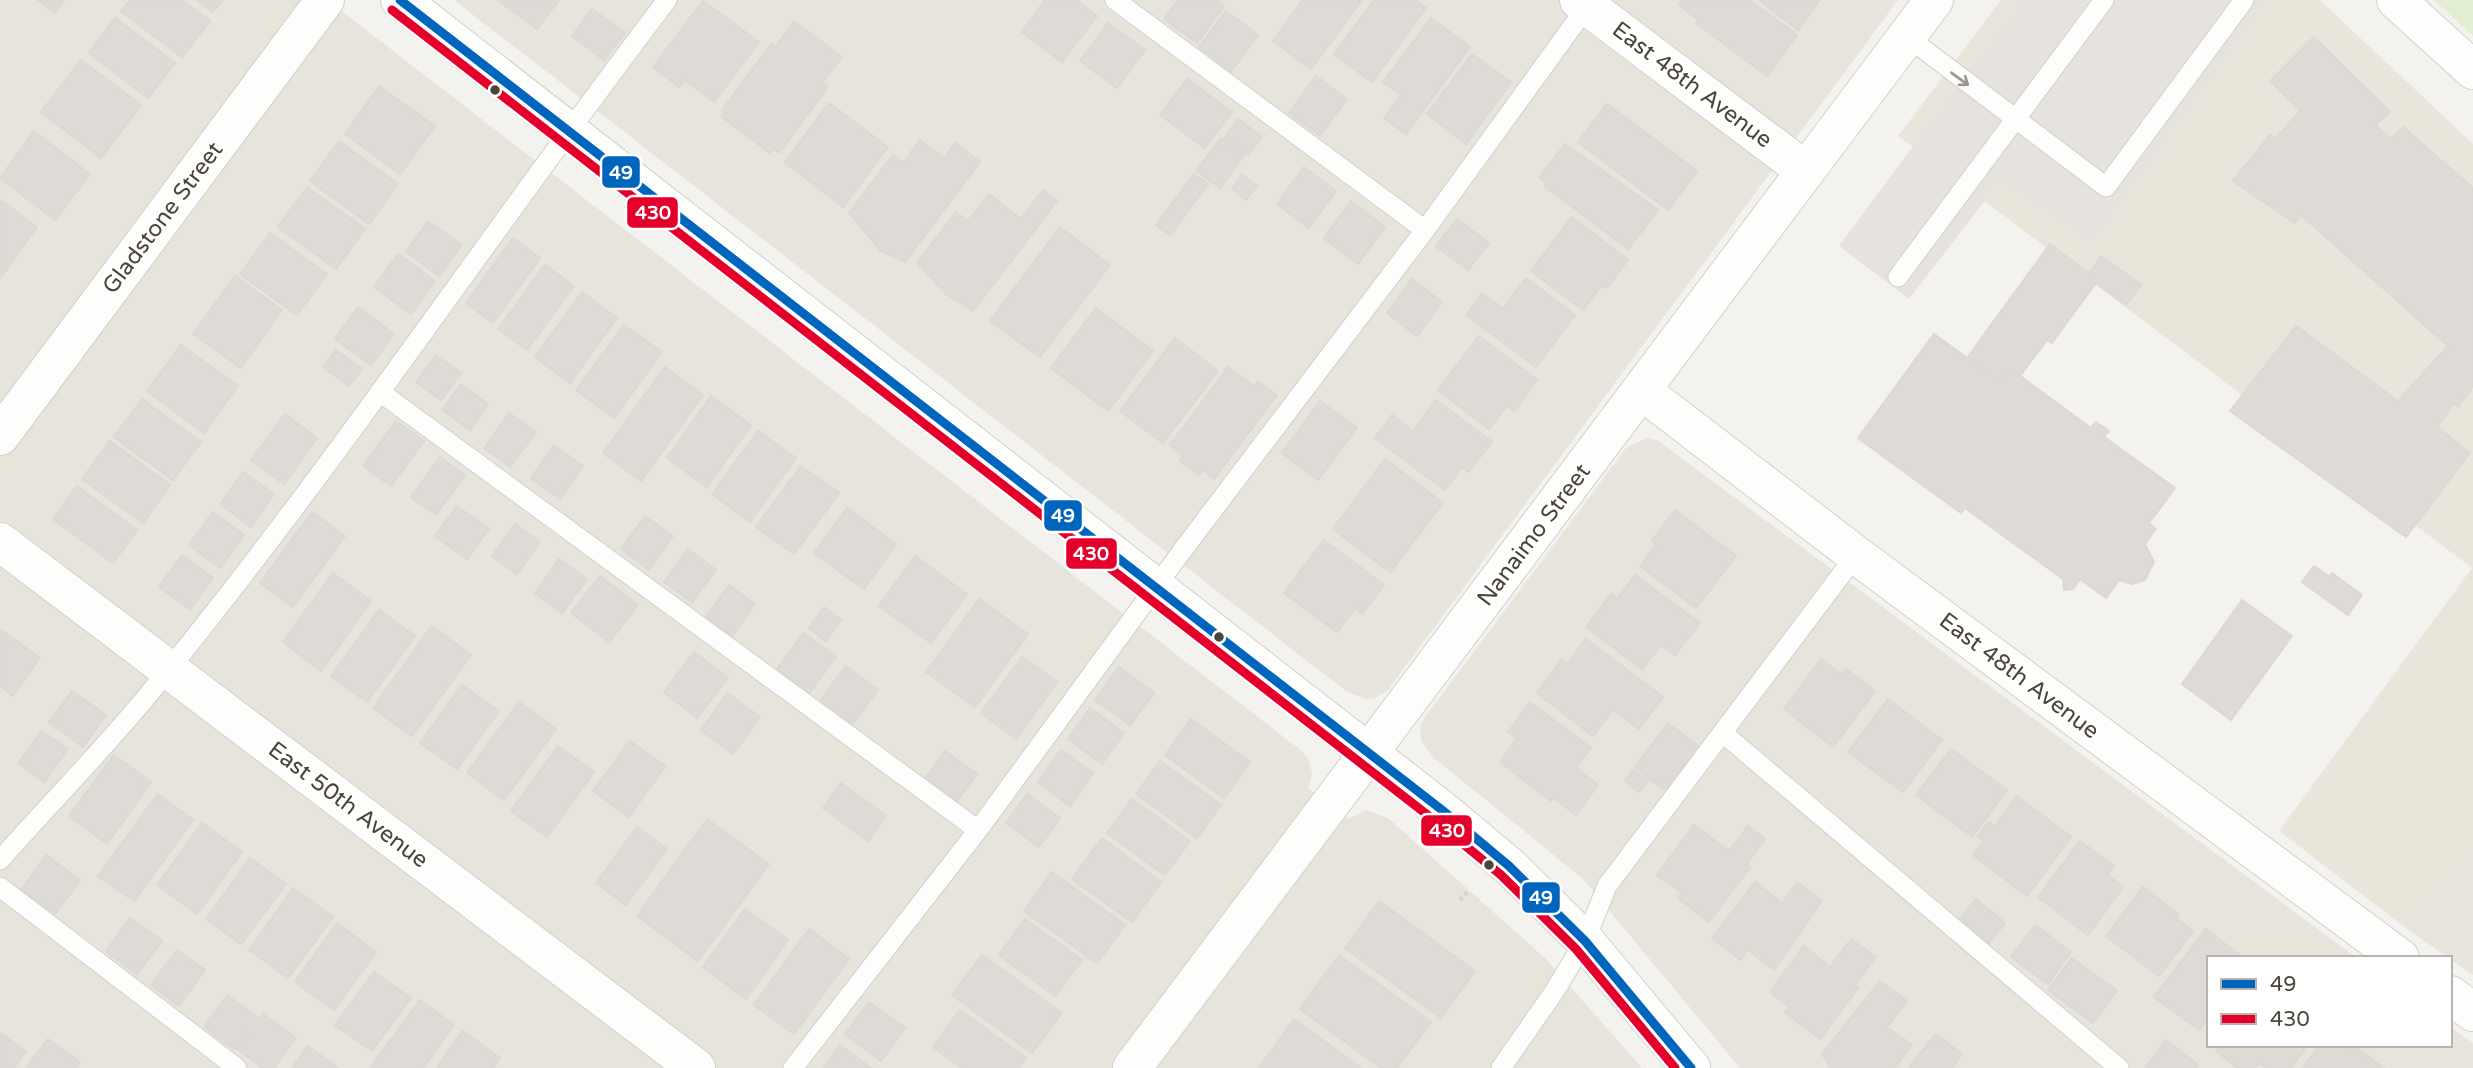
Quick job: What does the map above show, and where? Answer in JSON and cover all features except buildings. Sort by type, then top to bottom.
[{"type":"street","name":"Gladstone Street","points":[[0,436],[325,0]]},
{"type":"street","points":[[400,0],[1156,586],[1509,866],[1584,941],[1691,1068]]},
{"type":"street","name":"Nanaimo Street","points":[[1132,1068],[1934,0]]},
{"type":"street","points":[[2396,0],[2473,70]]},
{"type":"street","name":"East 48th Avenue","points":[[1586,2],[1806,171]]},
{"type":"street","name":"East 48th Avenue","points":[[1642,391],[1856,555],[2397,956]]},
{"type":"street","name":"East 50th Avenue","points":[[0,542],[696,1068]]},
{"type":"street","points":[[2452,996],[2473,1012]]},
{"type":"lane","points":[[0,860],[168,670],[380,392],[568,130],[667,0]]},
{"type":"lane","points":[[1115,0],[1425,230]]},
{"type":"lane","points":[[1898,276],[2104,0]]},
{"type":"lane","points":[[1906,36],[2106,187],[2244,0]]},
{"type":"lane","points":[[793,1068],[978,830],[1156,586],[1425,230],[1586,2]]},
{"type":"lane","points":[[380,392],[978,830]]},
{"type":"lane","points":[[1501,1068],[1554,992],[1584,941],[1607,886],[1724,734],[1856,555]]},
{"type":"lane","points":[[1724,734],[2119,1068]]},
{"type":"lane","points":[[0,887],[237,1068]]},
{"type":"path","points":[[1460,900],[1468,891]]},
{"type":"shaded area","points":[[0,0],[327,0],[1302,751],[1309,761],[1312,774],[1308,788],[1348,819],[1366,810],[1388,818],[1544,957],[1642,1068],[0,1068]]},
{"type":"shaded area","points":[[454,0],[1898,0],[1388,690],[1375,698],[1366,699],[1346,691]]},
{"type":"shaded area","points":[[2001,0],[2320,0],[2473,144],[2473,848],[2407,929],[2279,831],[2472,568],[1898,136]]},
{"type":"shaded area","points":[[2021,0],[2260,0],[2265,4],[2091,244],[2000,181],[1909,299],[1839,246]]},
{"type":"shaded area","points":[[1647,438],[1657,440],[2354,956],[2207,956],[2207,1047],[2452,1047],[2452,1028],[2473,1043],[2473,1068],[1740,1068],[1582,878],[1434,758],[1421,741],[1420,728],[1425,717],[1626,448]]},
{"type":"shaded area","points":[[2473,848],[2473,975],[2452,960],[2452,956],[2446,956],[2407,929]]},
{"type":"green space","points":[[2434,0],[2473,0],[2473,36]]},
{"type":"transit line","name":"49","points":[[400,0],[1442,810],[1509,866],[1585,941],[1691,1068]]},
{"type":"transit line","name":"430","points":[[392,10],[1434,820],[1501,875],[1576,949],[1675,1068]]}]
